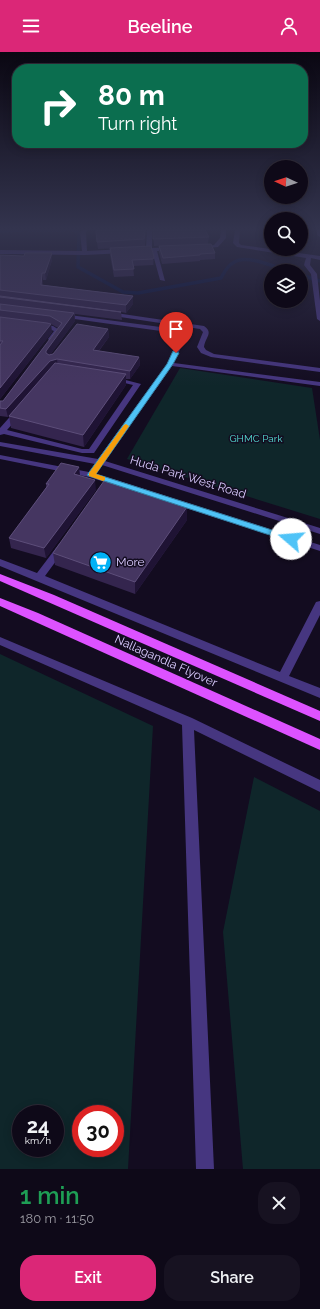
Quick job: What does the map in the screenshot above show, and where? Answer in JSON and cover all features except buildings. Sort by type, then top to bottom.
[{"type":"main road","name":"Nallagandla Flyover","points":[[0,577],[320,716]]},
{"type":"main road","name":"Nallagandla Flyover","points":[[0,602],[320,745]]},
{"type":"street","points":[[314,282],[320,319]]},
{"type":"street","points":[[103,313],[202,327],[206,330],[206,332],[200,348],[203,352],[213,356],[320,370]]},
{"type":"street","points":[[52,315],[80,321],[168,330],[179,333],[183,336],[170,364],[91,475]]},
{"type":"street","points":[[29,324],[51,327],[58,331],[48,343]]},
{"type":"street","points":[[170,364],[320,384]]},
{"type":"street","points":[[23,408],[1,432],[82,451],[91,451],[136,384],[105,378]]},
{"type":"street","name":"Huda Park West Road","points":[[0,444],[100,462],[320,530]]},
{"type":"street","points":[[0,457],[91,475],[320,548]]},
{"type":"street","points":[[39,576],[65,541]]},
{"type":"street","points":[[0,562],[39,576],[320,693]]},
{"type":"street","points":[[283,677],[320,605]]},
{"type":"street","points":[[0,641],[188,722],[320,786]]},
{"type":"street","points":[[188,722],[205,1169]]},
{"type":"green space","name":"GHMC Park","points":[[180,368],[312,388],[320,440],[320,519],[127,459]]},
{"type":"green space","points":[[0,654],[153,726],[128,1169],[0,1169]]},
{"type":"green space","points":[[254,777],[320,811],[320,1169],[243,1169],[223,932]]},
{"type":"waterway","points":[[105,282],[123,292],[138,293],[198,282]]},
{"type":"slow traffic","points":[[103,478],[91,475],[126,426]]},
{"type":"place","name":"More","points":[[101,562]]},
{"type":"route","points":[[176,353],[170,364],[91,475],[291,539]]}]
